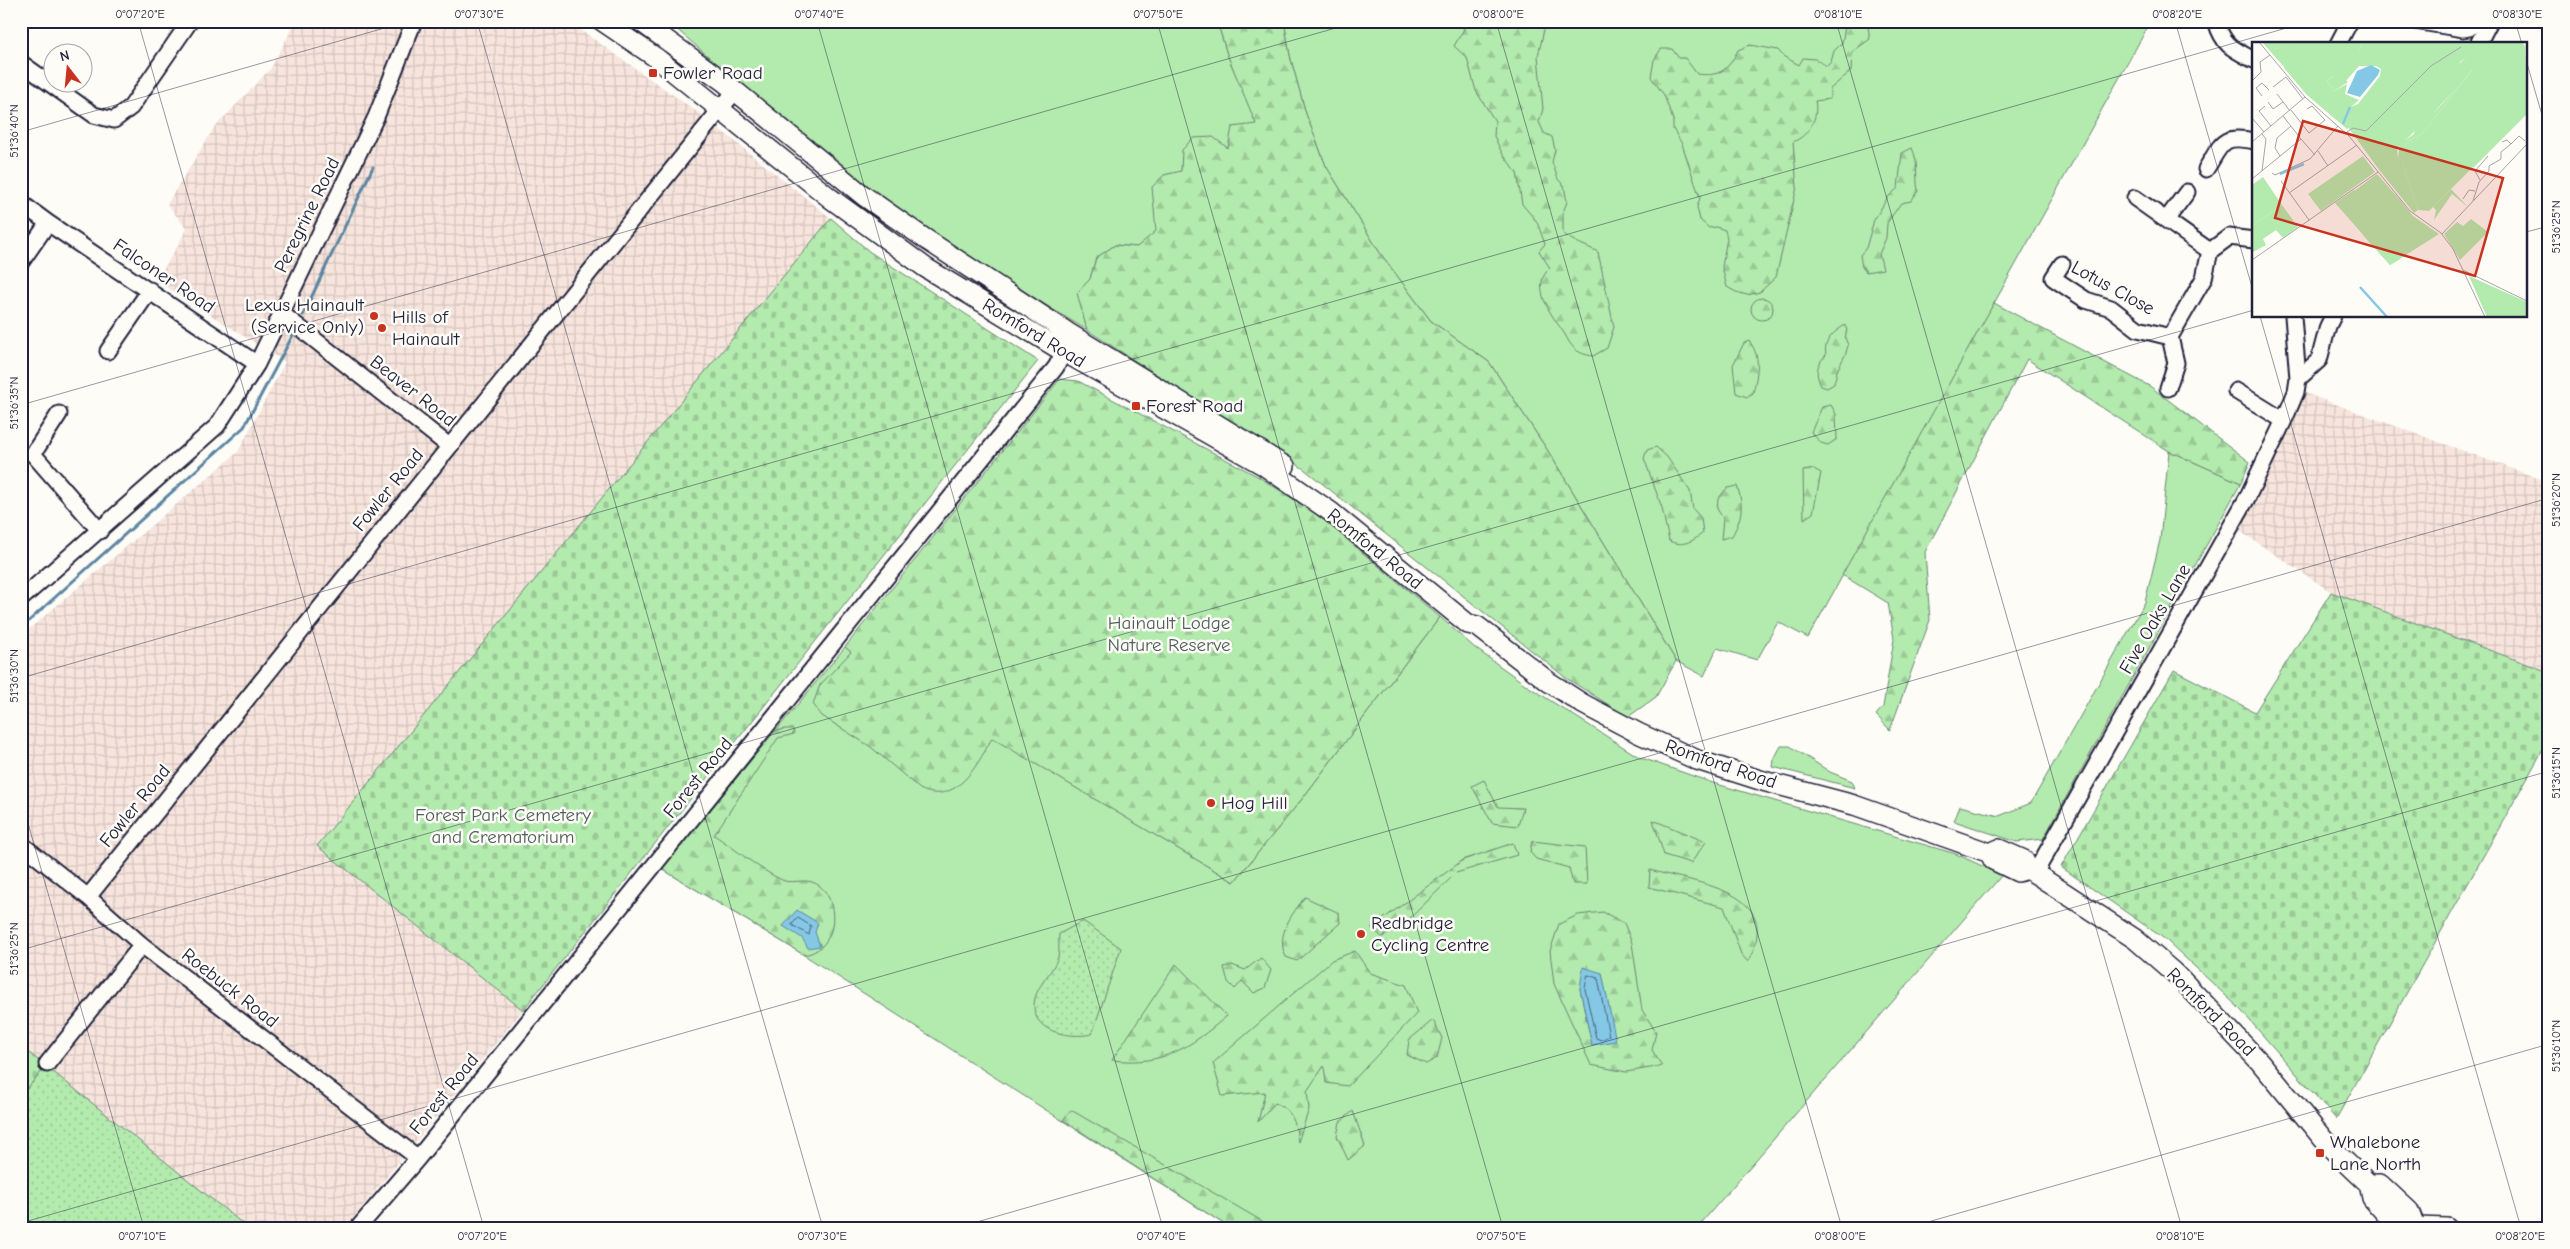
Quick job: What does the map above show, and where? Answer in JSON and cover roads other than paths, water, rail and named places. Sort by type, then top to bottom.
[{"type":"main road","name":"Romford Road","points":[[602,21],[637,44],[830,198],[926,268],[1064,352],[1263,465],[1331,512],[1468,624],[1477,626],[1549,682],[1584,704],[1638,733],[1697,760],[1763,781],[1854,804],[1990,852],[2000,850],[2022,859],[2031,871],[2134,939],[2180,978],[2260,1062],[2329,1146],[2368,1184],[2372,1198],[2392,1221],[2416,1227],[2447,1228]]},
{"type":"main road","name":"Romford Road","points":[[640,21],[735,91],[864,196],[924,238],[1067,332],[1271,455],[1337,504],[1476,620],[1477,626]]},
{"type":"street","points":[[21,63],[94,115],[114,120],[131,107],[190,21]]},
{"type":"street","name":"Peregrine Road","points":[[21,599],[217,426],[257,364],[376,117],[414,21]]},
{"type":"street","points":[[2216,21],[2220,36],[2231,49],[2252,59]]},
{"type":"street","points":[[2339,42],[2350,21]]},
{"type":"street","points":[[2415,21],[2463,29],[2469,28],[2477,21]]},
{"type":"street","points":[[2479,42],[2490,21]]},
{"type":"street","name":"Fowler Road","points":[[88,897],[735,91]]},
{"type":"street","points":[[2206,169],[2223,142],[2232,137],[2252,141]]},
{"type":"street","points":[[2166,220],[2187,192]]},
{"type":"street","points":[[2136,198],[2210,251]]},
{"type":"street","name":"Falconer Road","points":[[21,204],[257,364]]},
{"type":"street","points":[[21,262],[48,223]]},
{"type":"street","points":[[2168,388],[2176,363],[2170,337],[2204,278],[2210,251],[2229,237],[2252,240]]},
{"type":"street","name":"Lotus Close","points":[[2062,264],[2053,278],[2086,300],[2111,308],[2138,329],[2170,337]]},
{"type":"street","points":[[108,351],[150,290]]},
{"type":"street","name":"Beaver Road","points":[[281,313],[449,446]]},
{"type":"street","name":"Five Oaks Lane","points":[[2031,871],[2247,498],[2286,418],[2296,392],[2298,379],[2292,318]]},
{"type":"street","points":[[2298,379],[2318,360],[2332,318]]},
{"type":"street","name":"Forest Road","points":[[358,1228],[418,1158],[1056,367],[1064,352]]},
{"type":"street","points":[[2236,391],[2278,417],[2286,418]]},
{"type":"street","points":[[60,414],[33,454],[100,531]]},
{"type":"street","name":"Roebuck Road","points":[[21,844],[88,897],[142,945],[418,1158]]},
{"type":"street","points":[[48,1064],[142,945]]},
{"type":"water","points":[[797,910],[818,923],[815,932],[820,946],[808,948],[802,938],[783,926]]},
{"type":"water","points":[[1583,967],[1602,973],[1616,1041],[1592,1045],[1580,989]]},
{"type":"waterway","points":[[303,315],[373,167]]},
{"type":"waterway","points":[[21,628],[244,427],[294,333]]},
{"type":"place","name":"Fowler Road","points":[[653,73]]},
{"type":"place","name":"Lexus Hainault (Service Only)","points":[[374,316]]},
{"type":"place","name":"Hills of Hainault","points":[[382,328]]},
{"type":"place","name":"Forest Road","points":[[1136,406]]},
{"type":"place","name":"Hog Hill","points":[[1211,803]]},
{"type":"place","name":"Redbridge Cycling Centre","points":[[1361,934]]},
{"type":"place","name":"Whalebone Lane North","points":[[2320,1153]]},
{"type":"park label","name":"Hainault Lodge Nature Reserve","points":[[1169,634]]},
{"type":"park label","name":"Forest Park Cemetery and Crematorium","points":[[503,826]]}]
